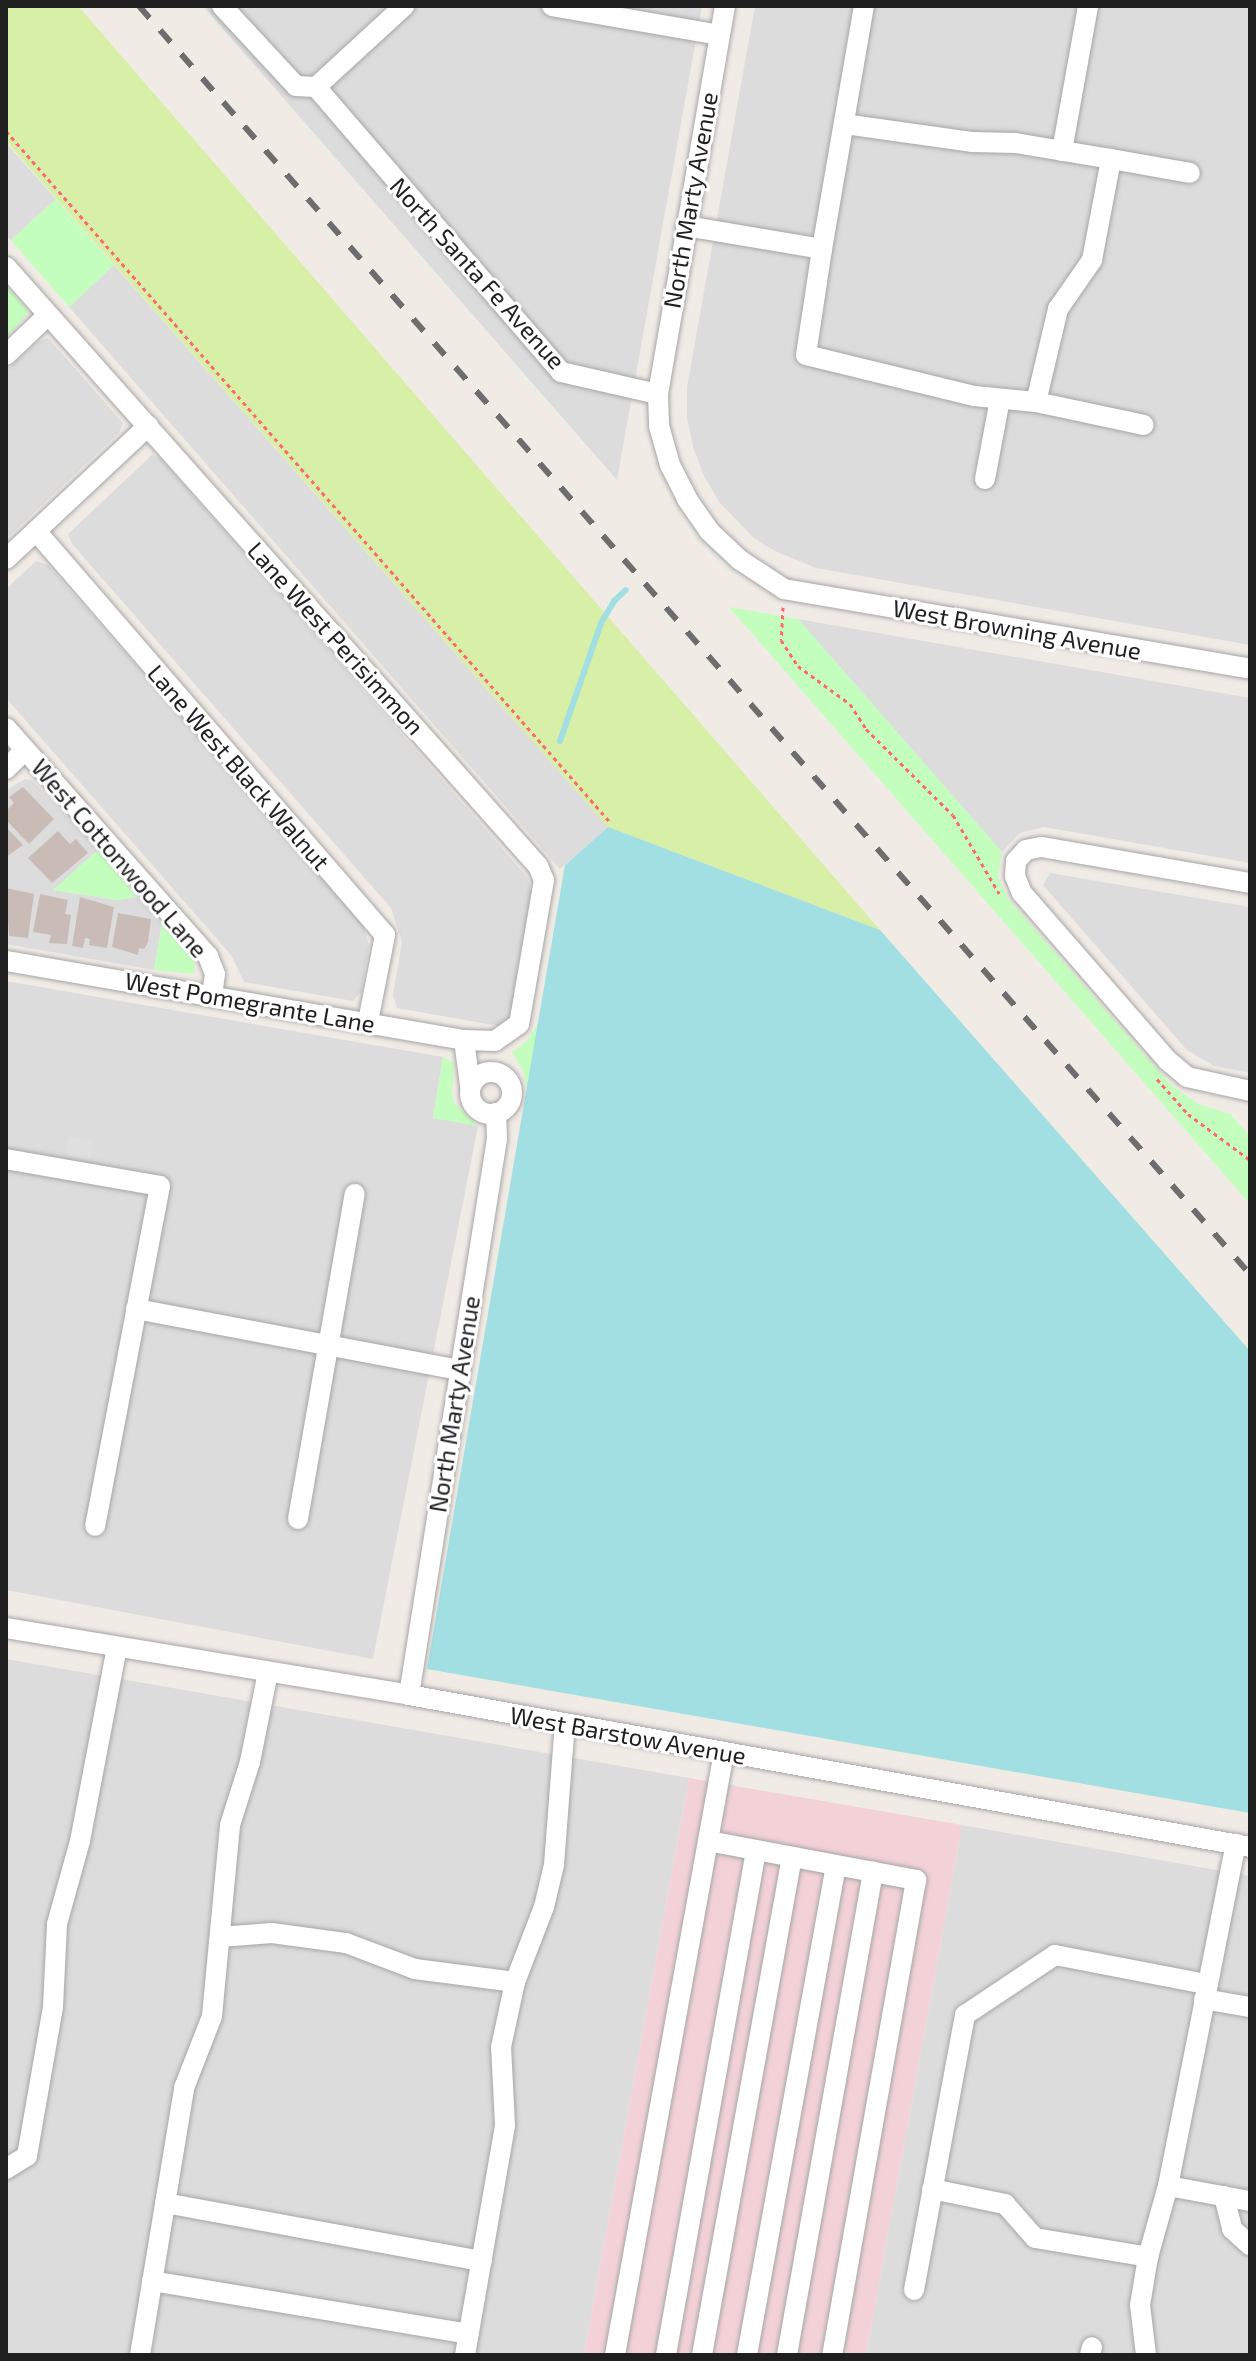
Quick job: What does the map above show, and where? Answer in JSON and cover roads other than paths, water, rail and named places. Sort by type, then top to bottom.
[{"type":"street","name":"North Santa Fe Avenue","points":[[222,6],[296,86],[316,87],[561,372],[658,394]]},
{"type":"street","points":[[316,87],[404,6]]},
{"type":"street","points":[[552,6],[720,35]]},
{"type":"street","name":"North Marty Avenue","points":[[658,394],[725,6]]},
{"type":"street","points":[[864,6],[806,355],[974,396],[1036,402],[1144,425]]},
{"type":"street","points":[[1062,151],[1088,6]]},
{"type":"street","points":[[844,124],[1062,151],[1190,173]]},
{"type":"street","points":[[1036,402],[1058,309],[1092,260],[1111,159]]},
{"type":"street","points":[[686,226],[822,249]]},
{"type":"street","name":"Lane West Perisimmon","points":[[6,267],[538,866],[544,880],[544,899],[523,1010],[519,1024],[495,1041]]},
{"type":"street","points":[[6,355],[48,315]]},
{"type":"street","name":"West Browning Avenue","points":[[658,394],[663,439],[670,465],[687,499],[709,531],[740,560],[784,589],[1250,669]]},
{"type":"street","points":[[985,479],[1000,399]]},
{"type":"street","points":[[6,559],[148,426]]},
{"type":"street","name":"Lane West Black Walnut","points":[[36,531],[385,935],[368,1022]]},
{"type":"street","name":"West Cottonwood Lane","points":[[6,728],[208,956],[215,974],[212,996]]},
{"type":"street","points":[[6,769],[25,750]]},
{"type":"street","points":[[1250,883],[1041,847],[1026,850],[1016,861],[1015,876],[1022,893],[1167,1060],[1187,1077],[1250,1091]]},
{"type":"street","name":"West Pomegrante Lane","points":[[6,961],[464,1040],[495,1041]]},
{"type":"street","points":[[464,1040],[465,1065],[473,1105],[484,1113],[496,1113]]},
{"type":"street","name":"North Marty Avenue","points":[[409,1695],[497,1139],[496,1113],[505,1109],[512,1096],[495,1041]]},
{"type":"street","points":[[470,1085],[485,1072],[505,1076]]},
{"type":"street","points":[[6,1159],[160,1186],[95,1526]]},
{"type":"street","points":[[298,1519],[355,1194]]},
{"type":"street","points":[[136,1309],[459,1370]]},
{"type":"street","name":"West Barstow Avenue","points":[[6,1628],[409,1695],[1243,1845]]},
{"type":"street","points":[[6,2169],[27,2156],[53,2007],[57,1924],[80,1841],[117,1647]]},
{"type":"street","points":[[140,2355],[184,2088],[212,2016],[230,1825],[250,1762],[268,1672]]},
{"type":"street","points":[[465,2355],[505,2125],[501,2047],[515,1982],[544,1907],[554,1865],[565,1723]]},
{"type":"street","points":[[615,2355],[724,1752]]},
{"type":"street","points":[[708,1841],[916,1880],[832,2355]]},
{"type":"street","points":[[1146,2355],[1140,2305],[1148,2257],[1168,2186],[1205,1992],[1243,1845]]},
{"type":"street","points":[[666,2355],[756,1851]]},
{"type":"street","points":[[702,2355],[792,1857]]},
{"type":"street","points":[[747,2355],[836,1865]]},
{"type":"street","points":[[787,2355],[873,1872]]},
{"type":"street","points":[[220,1937],[272,1933],[346,1943],[415,1969],[515,1982]]},
{"type":"street","points":[[914,2290],[965,2015],[1055,1955],[1205,1992],[1250,2007]]},
{"type":"street","points":[[1168,2186],[1250,2201]]},
{"type":"street","points":[[932,2189],[1005,2204],[1035,2238],[1148,2257]]},
{"type":"street","points":[[1224,2196],[1232,2229],[1250,2245]]},
{"type":"street","points":[[165,2203],[482,2261]]},
{"type":"street","points":[[152,2281],[469,2334]]},
{"type":"water","points":[[608,827],[880,930],[1250,1351],[1250,1813],[427,1669],[565,865]]},
{"type":"waterway","points":[[560,741],[601,623],[614,601],[626,590]]},
{"type":"railway","points":[[139,6],[1250,1274]]}]
